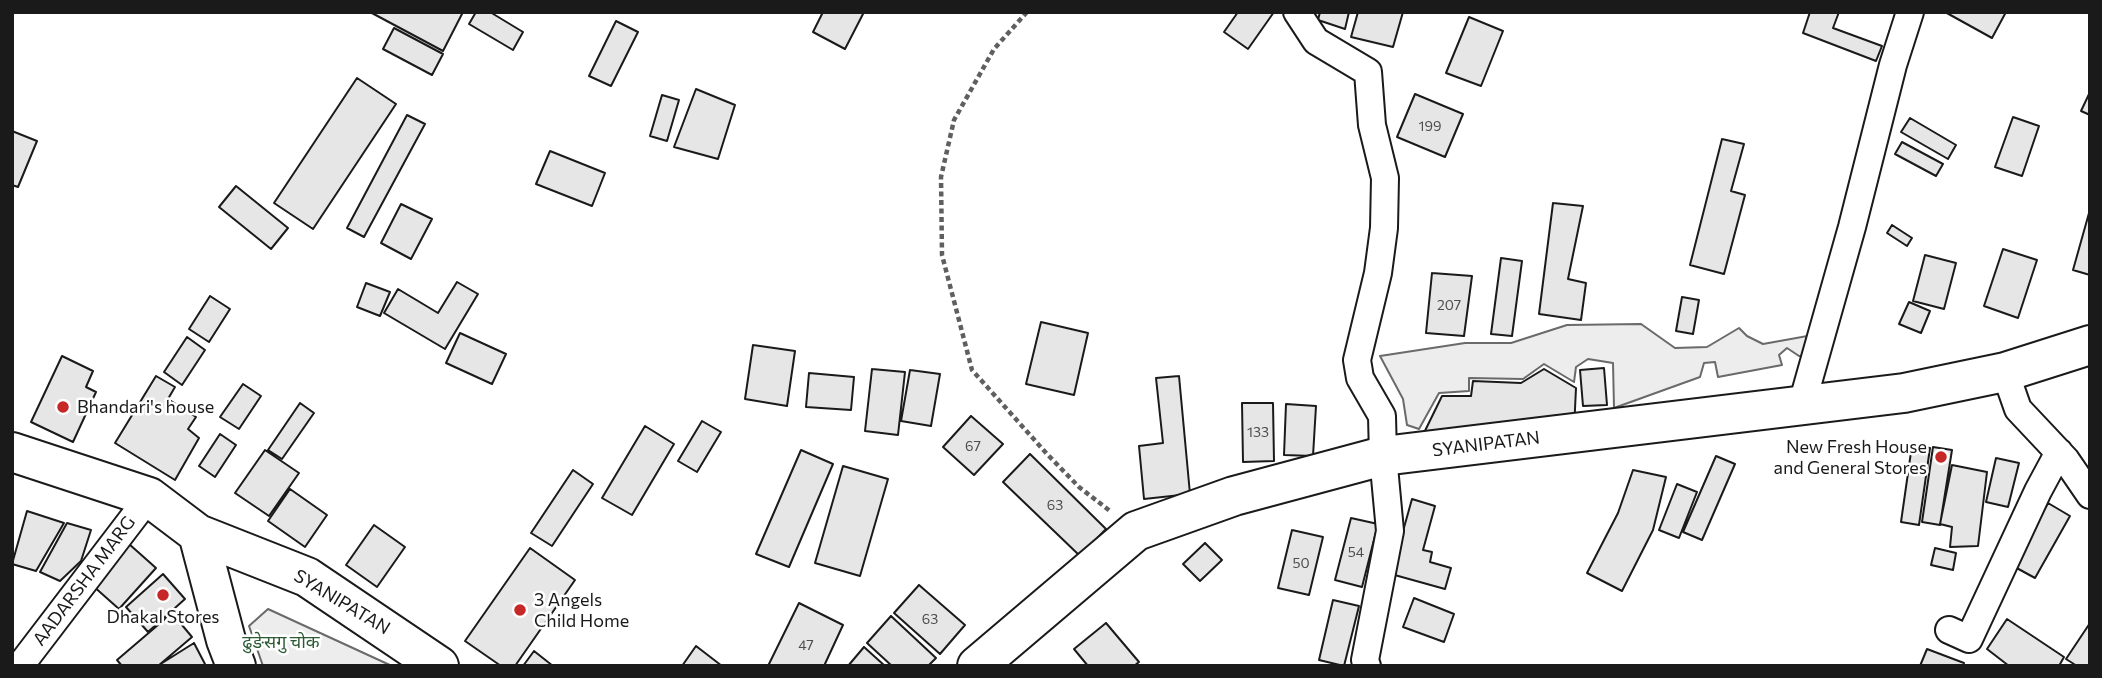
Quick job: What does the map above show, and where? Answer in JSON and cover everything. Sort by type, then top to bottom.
[{"type":"main road","name":"SYANIPATAN","points":[[977,666],[1136,531],[1234,496],[1383,456],[1904,393],[2005,372],[2090,345]]},
{"type":"main road","name":"SYANIPATAN","points":[[12,452],[149,497],[198,534],[307,577],[439,666]]},
{"type":"main road","points":[[198,534],[226,640],[236,666]]},
{"type":"street","points":[[1297,12],[1316,41],[1367,72],[1372,125],[1385,178],[1384,228],[1378,274],[1357,360],[1360,378],[1382,416],[1383,456],[1391,531],[1365,660],[1367,666]]},
{"type":"street","points":[[1802,404],[1852,227],[1893,65],[1910,12]]},
{"type":"street","points":[[2005,372],[2018,409],[2059,452],[2090,495]]},
{"type":"street","points":[[1949,629],[1969,639],[2059,452]]},
{"type":"street","name":"AADARSHA MARG","points":[[20,666],[149,497]]},
{"type":"path","points":[[1027,12],[994,49],[954,120],[941,177],[942,255],[972,370],[1079,487],[1136,531]]},
{"type":"shaded area","points":[[1641,324],[1675,348],[1707,347],[1739,328],[1747,336],[1763,344],[1813,335],[1808,356],[1799,356],[1787,348],[1779,355],[1782,365],[1718,377],[1715,362],[1704,363],[1700,377],[1614,408],[1613,363],[1588,359],[1576,367],[1574,382],[1544,364],[1523,379],[1469,378],[1469,391],[1439,393],[1419,429],[1407,425],[1403,399],[1380,356],[1465,343],[1511,343],[1567,325]]},
{"type":"shaded area","name":"ढुङेसगु चोक","points":[[268,609],[392,666],[263,666],[249,626]]},
{"type":"building","points":[[370,12],[463,12],[443,51]]},
{"type":"building","points":[[476,12],[490,12],[523,32],[513,50],[469,24]]},
{"type":"building","points":[[823,12],[864,12],[845,49],[813,32]]},
{"type":"building","points":[[1238,12],[1274,12],[1248,49],[1224,32]]},
{"type":"building","points":[[1320,12],[1349,12],[1345,29],[1318,20]]},
{"type":"building","points":[[1358,12],[1403,12],[1393,47],[1351,37]]},
{"type":"building","points":[[1810,12],[1839,12],[1833,28],[1882,46],[1876,61],[1803,33]]},
{"type":"building","points":[[1945,12],[2006,12],[1992,38]]},
{"type":"building","points":[[1469,17],[1503,31],[1481,86],[1446,73]]},
{"type":"building","points":[[616,21],[638,32],[611,86],[589,76]]},
{"type":"building","points":[[394,28],[443,54],[432,75],[383,49]]},
{"type":"building","points":[[357,78],[396,104],[313,229],[274,203]]},
{"type":"building","points":[[696,89],[735,105],[718,159],[674,147]]},
{"type":"building","points":[[2090,92],[2090,115],[2081,111]]},
{"type":"building","points":[[1415,94],[1463,114],[1445,157],[1397,137]]},
{"type":"building","points":[[662,95],[679,100],[667,141],[650,136]]},
{"type":"building","points":[[407,115],[425,124],[364,237],[347,228]]},
{"type":"building","points":[[2013,117],[2039,126],[2022,176],[1995,167]]},
{"type":"building","points":[[1910,118],[1956,145],[1948,159],[1901,132]]},
{"type":"building","points":[[12,131],[37,141],[18,187],[12,185]]},
{"type":"building","points":[[1722,139],[1744,144],[1731,191],[1745,195],[1724,274],[1690,265]]},
{"type":"building","points":[[1902,142],[1943,164],[1936,176],[1895,154]]},
{"type":"building","points":[[550,151],[605,173],[592,206],[536,184]]},
{"type":"building","points":[[236,186],[288,228],[271,249],[219,207]]},
{"type":"building","points":[[1553,203],[1583,206],[1568,279],[1586,283],[1581,320],[1539,314]]},
{"type":"building","points":[[401,204],[432,219],[411,259],[381,243]]},
{"type":"building","points":[[2090,214],[2090,275],[2073,270]]},
{"type":"building","points":[[1892,225],[1912,238],[1907,246],[1887,233]]},
{"type":"building","points":[[2003,249],[2037,260],[2018,318],[1984,306]]},
{"type":"building","points":[[1925,255],[1956,263],[1944,309],[1913,301]]},
{"type":"building","points":[[1501,258],[1522,261],[1512,336],[1491,334]]},
{"type":"building","points":[[1432,273],[1472,276],[1464,336],[1426,333]]},
{"type":"building","points":[[457,282],[478,294],[445,349],[384,313],[398,289],[438,313]]},
{"type":"building","points":[[366,283],[390,292],[380,316],[357,307]]},
{"type":"building","points":[[210,296],[230,309],[209,342],[189,329]]},
{"type":"building","points":[[1682,297],[1699,300],[1693,334],[1676,331]]},
{"type":"building","points":[[1909,302],[1930,311],[1921,333],[1899,324]]},
{"type":"building","points":[[1041,322],[1088,333],[1074,395],[1026,384]]},
{"type":"building","points":[[460,333],[506,354],[492,384],[446,363]]},
{"type":"building","points":[[187,337],[205,350],[182,385],[164,372]]},
{"type":"building","points":[[753,345],[795,351],[787,406],[745,399]]},
{"type":"building","name":"Bhandari's house","points":[[62,356],[93,371],[86,387],[96,392],[73,442],[31,422]]},
{"type":"building","points":[[1604,368],[1607,405],[1583,406],[1580,370]]},
{"type":"building","points":[[872,369],[905,372],[898,435],[865,431]]},
{"type":"building","points":[[1544,369],[1576,388],[1574,430],[1421,439],[1442,396],[1471,396],[1473,381],[1521,383]]},
{"type":"building","points":[[910,370],[940,374],[931,426],[901,421]]},
{"type":"building","points":[[809,373],[854,377],[851,410],[806,407]]},
{"type":"building","points":[[156,376],[175,387],[168,399],[196,417],[188,429],[199,438],[175,480],[115,443]]},
{"type":"building","points":[[1179,376],[1190,494],[1144,499],[1139,446],[1163,443],[1156,378]]},
{"type":"building","points":[[243,384],[261,396],[239,429],[220,417]]},
{"type":"building","points":[[300,403],[314,413],[282,459],[268,450]]},
{"type":"building","points":[[1242,403],[1273,403],[1274,461],[1243,462]]},
{"type":"building","points":[[1286,404],[1316,406],[1313,456],[1284,455]]},
{"type":"building","points":[[971,416],[1003,444],[974,475],[943,447]]},
{"type":"building","points":[[702,421],[721,432],[697,472],[678,461]]},
{"type":"building","points":[[645,426],[674,444],[632,515],[602,498]]},
{"type":"building","points":[[220,434],[236,445],[215,477],[199,466]]},
{"type":"building","points":[[1912,445],[1930,448],[1919,525],[1901,522]]},
{"type":"building","points":[[1933,447],[1952,450],[1940,525],[1922,522]]},
{"type":"building","points":[[265,450],[299,473],[269,516],[235,493]]},
{"type":"building","points":[[801,450],[833,464],[789,567],[756,554]]},
{"type":"building","points":[[1030,454],[1106,529],[1080,556],[1003,482]]},
{"type":"building","points":[[1716,456],[1735,464],[1702,540],[1683,532]]},
{"type":"building","points":[[1996,458],[2019,463],[2008,507],[1986,502]]},
{"type":"building","points":[[1952,465],[1987,472],[1978,546],[1950,547],[1952,527],[1940,524]]},
{"type":"building","points":[[843,466],[888,479],[860,576],[815,563]]},
{"type":"building","points":[[573,470],[593,484],[552,546],[531,533]]},
{"type":"building","points":[[1633,470],[1666,477],[1653,530],[1622,591],[1587,573],[1618,513]]},
{"type":"building","points":[[1677,484],[1697,492],[1679,538],[1659,530]]},
{"type":"building","points":[[290,489],[327,515],[305,547],[268,521]]},
{"type":"building","points":[[1412,499],[1435,506],[1423,550],[1432,552],[1430,562],[1451,568],[1445,589],[1391,574]]},
{"type":"building","points":[[2048,503],[2070,516],[2035,578],[2013,566]]},
{"type":"building","points":[[27,511],[64,523],[36,571],[12,564]]},
{"type":"building","points":[[1351,518],[1378,524],[1362,587],[1335,580]]},
{"type":"building","points":[[67,523],[91,530],[81,561],[60,581],[40,572]]},
{"type":"building","points":[[374,525],[405,547],[377,587],[346,565]]},
{"type":"building","points":[[1292,530],[1323,537],[1309,595],[1278,588]]},
{"type":"building","points":[[1205,543],[1222,560],[1200,581],[1183,564]]},
{"type":"building","points":[[129,544],[156,568],[119,609],[92,585]]},
{"type":"building","name":"3 Angels Child Home","points":[[530,548],[575,580],[515,666],[501,666],[465,641]]},
{"type":"building","points":[[1935,548],[1956,553],[1953,570],[1931,565]]},
{"type":"building","points":[[163,574],[185,599],[148,632],[126,607]]},
{"type":"building","points":[[919,585],[965,625],[940,654],[894,613]]},
{"type":"building","points":[[1414,598],[1454,614],[1444,642],[1403,627]]},
{"type":"building","points":[[1333,600],[1359,606],[1344,666],[1319,660]]},
{"type":"building","points":[[799,603],[843,625],[824,666],[768,666]]},
{"type":"building","points":[[172,613],[192,637],[158,666],[122,666],[117,660]]},
{"type":"building","points":[[891,616],[936,658],[928,666],[892,666],[867,643]]},
{"type":"building","points":[[2007,619],[2064,657],[2059,666],[2009,666],[1987,649]]},
{"type":"building","points":[[1106,623],[1139,662],[1134,666],[1088,666],[1074,649]]},
{"type":"building","points":[[2090,623],[2090,666],[2077,666],[2066,659]]},
{"type":"building","points":[[194,643],[206,666],[159,665]]},
{"type":"building","points":[[696,646],[722,666],[682,666]]},
{"type":"building","points":[[864,647],[885,666],[848,666]]},
{"type":"building","points":[[1927,649],[1964,663],[1963,666],[1920,666]]},
{"type":"building","points":[[534,651],[553,666],[523,666]]},
{"type":"place","name":"Bhandari's house","points":[[63,407]]},
{"type":"place","name":"New Fresh House and General Stores","points":[[1941,457]]},
{"type":"place","name":"Dhakal Stores","points":[[163,595]]},
{"type":"place","name":"3 Angels Child Home","points":[[520,610]]}]
